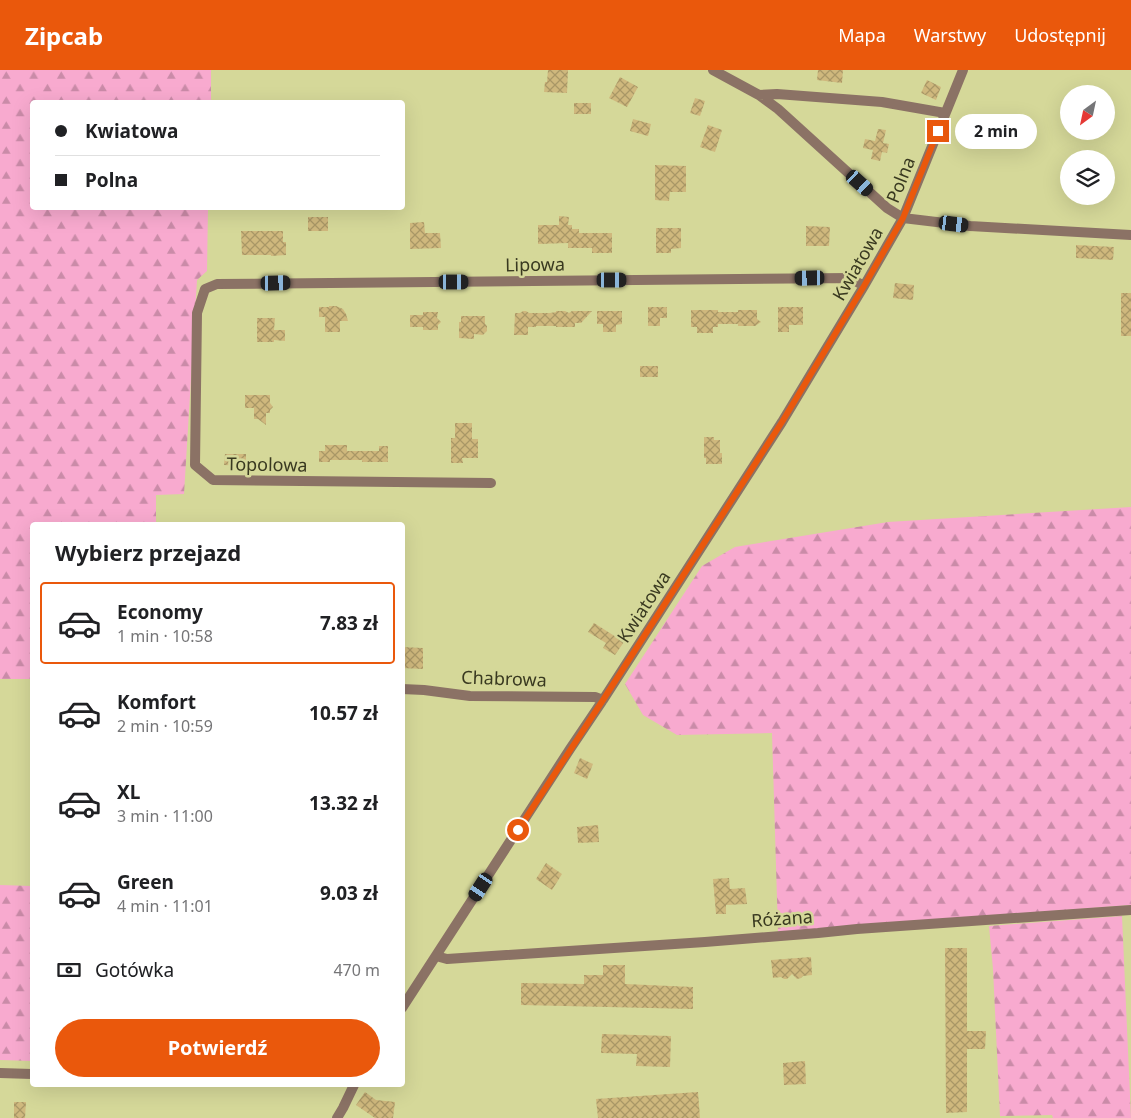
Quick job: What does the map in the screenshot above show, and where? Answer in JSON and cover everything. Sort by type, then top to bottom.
[{"type":"street","points":[[713,70],[759,95],[778,109],[887,208],[903,218],[970,226],[1131,234]]},
{"type":"street","name":"Polna","points":[[903,218],[963,70]]},
{"type":"street","points":[[759,95],[777,94],[882,102],[945,113]]},
{"type":"street","name":"Kwiatowa","points":[[405,1003],[782,422],[903,218]]},
{"type":"street","name":"Lipowa","points":[[205,289],[217,284],[850,278],[864,286]]},
{"type":"street","name":"Topolowa","points":[[205,289],[197,313],[195,466],[213,480],[491,483]]},
{"type":"street","name":"Chabrowa","points":[[405,689],[470,696],[595,697],[603,700]]},
{"type":"street","name":"Różana","points":[[436,956],[447,959],[705,942],[857,929],[1131,910]]},
{"type":"street","points":[[0,1073],[30,1074]]},
{"type":"street","points":[[337,1118],[353,1087]]},
{"type":"green space","points":[[0,70],[211,70],[211,100],[30,100],[30,210],[208,210],[207,271],[197,280],[184,494],[156,495],[156,522],[30,522],[30,679],[0,679]]},
{"type":"green space","points":[[1131,507],[1131,905],[778,932],[772,733],[677,735],[643,715],[625,684],[702,566],[735,547],[888,522]]},
{"type":"green space","points":[[0,885],[30,886],[30,1061],[0,1060]]},
{"type":"green space","points":[[1122,916],[1131,1118],[1053,1118],[1052,1115],[1000,1116],[993,969],[989,926]]},
{"type":"building","points":[[548,70],[568,70],[567,93],[544,92]]},
{"type":"building","points":[[818,70],[843,70],[842,83],[817,80]]},
{"type":"building","points":[[620,77],[638,87],[627,107],[609,98]]},
{"type":"building","points":[[927,80],[941,87],[936,100],[921,93]]},
{"type":"building","points":[[695,98],[705,101],[700,116],[690,113]]},
{"type":"building","points":[[574,103],[591,103],[591,114],[574,114]]},
{"type":"building","points":[[633,119],[651,124],[648,136],[630,131]]},
{"type":"building","points":[[708,125],[722,130],[715,152],[700,147]]},
{"type":"building","points":[[878,129],[886,130],[883,143],[889,144],[887,153],[882,152],[880,161],[871,159],[873,150],[863,148],[865,139],[875,141]]},
{"type":"building","points":[[655,165],[686,166],[686,192],[670,192],[669,201],[655,200]]},
{"type":"building","points":[[559,216],[569,217],[568,225],[572,225],[572,229],[579,229],[579,233],[612,233],[612,253],[592,253],[592,248],[568,248],[568,243],[538,244],[538,225],[559,225]]},
{"type":"building","points":[[308,217],[328,217],[328,231],[308,231]]},
{"type":"building","points":[[424,222],[425,233],[440,233],[441,248],[410,249],[410,223]]},
{"type":"building","points":[[806,226],[830,227],[829,246],[806,246]]},
{"type":"building","points":[[656,228],[681,228],[681,248],[671,249],[671,253],[656,253]]},
{"type":"building","points":[[241,231],[283,231],[283,242],[286,242],[286,255],[242,255]]},
{"type":"building","points":[[1076,245],[1114,247],[1113,260],[1076,258]]},
{"type":"building","points":[[895,283],[914,285],[913,300],[893,298]]},
{"type":"building","points":[[1121,293],[1131,293],[1131,336],[1121,336]]},
{"type":"building","points":[[329,306],[343,309],[346,314],[348,321],[340,321],[340,332],[325,332],[325,317],[319,317],[319,307]]},
{"type":"building","points":[[648,307],[667,307],[667,318],[660,318],[660,326],[648,326]]},
{"type":"building","points":[[778,307],[803,307],[803,325],[789,325],[789,332],[778,332]]},
{"type":"building","points":[[691,310],[738,312],[738,310],[757,310],[757,319],[761,322],[755,326],[718,324],[718,327],[713,327],[713,333],[697,333],[697,327],[691,327]]},
{"type":"building","points":[[523,311],[529,313],[550,313],[565,311],[569,313],[572,311],[592,311],[581,323],[575,323],[575,327],[528,327],[528,335],[514,335],[515,313]]},
{"type":"building","points":[[597,311],[622,311],[622,324],[616,325],[616,332],[603,332],[603,324],[597,324]]},
{"type":"building","points":[[423,312],[438,312],[437,318],[441,322],[438,325],[438,330],[423,330],[423,327],[410,327],[410,315],[423,315]]},
{"type":"building","points":[[461,316],[485,316],[487,331],[483,335],[474,334],[474,339],[459,338]]},
{"type":"building","points":[[257,318],[275,318],[274,330],[285,330],[285,341],[257,342]]},
{"type":"building","points":[[640,366],[658,366],[658,377],[640,377]]},
{"type":"building","points":[[245,395],[270,395],[270,403],[273,407],[270,413],[266,413],[266,425],[258,419],[254,419],[254,408],[245,408]]},
{"type":"building","points":[[455,423],[472,423],[472,439],[478,439],[478,458],[462,458],[463,463],[451,463],[451,438],[455,438]]},
{"type":"building","points":[[704,437],[714,437],[714,440],[720,440],[722,464],[706,464],[706,458],[704,458]]},
{"type":"building","points":[[325,445],[347,445],[347,451],[379,451],[379,446],[388,446],[388,462],[330,460],[330,462],[319,462],[319,451],[325,451]]},
{"type":"building","points":[[225,454],[246,454],[246,466],[224,465]]},
{"type":"building","points":[[594,623],[624,642],[615,655],[603,648],[606,643],[588,632]]},
{"type":"building","points":[[405,647],[423,648],[423,669],[405,668]]},
{"type":"building","points":[[580,758],[593,764],[587,779],[574,773]]},
{"type":"building","points":[[598,825],[599,842],[578,843],[577,827]]},
{"type":"building","points":[[546,863],[562,874],[552,890],[536,879]]},
{"type":"building","points":[[729,878],[730,889],[745,888],[747,904],[726,905],[726,914],[716,914],[713,879]]},
{"type":"building","points":[[945,948],[967,948],[967,1031],[986,1031],[985,1049],[967,1049],[967,1112],[946,1113]]},
{"type":"building","points":[[811,957],[812,975],[797,979],[792,974],[787,979],[781,977],[773,978],[771,960]]},
{"type":"building","points":[[603,965],[625,965],[625,984],[693,987],[693,1009],[521,1005],[521,983],[584,984],[584,975],[603,975]]},
{"type":"building","points":[[602,1034],[671,1036],[670,1067],[636,1066],[637,1054],[601,1053]]},
{"type":"building","points":[[805,1061],[806,1084],[784,1085],[783,1063]]},
{"type":"building","points":[[365,1092],[376,1100],[395,1102],[393,1118],[375,1118],[356,1105]]},
{"type":"building","points":[[698,1092],[700,1118],[598,1118],[596,1099]]},
{"type":"building","points":[[14,1102],[26,1102],[25,1118],[14,1118]]},
{"type":"route","points":[[518,830],[782,422],[864,286],[903,218],[938,131]]}]
